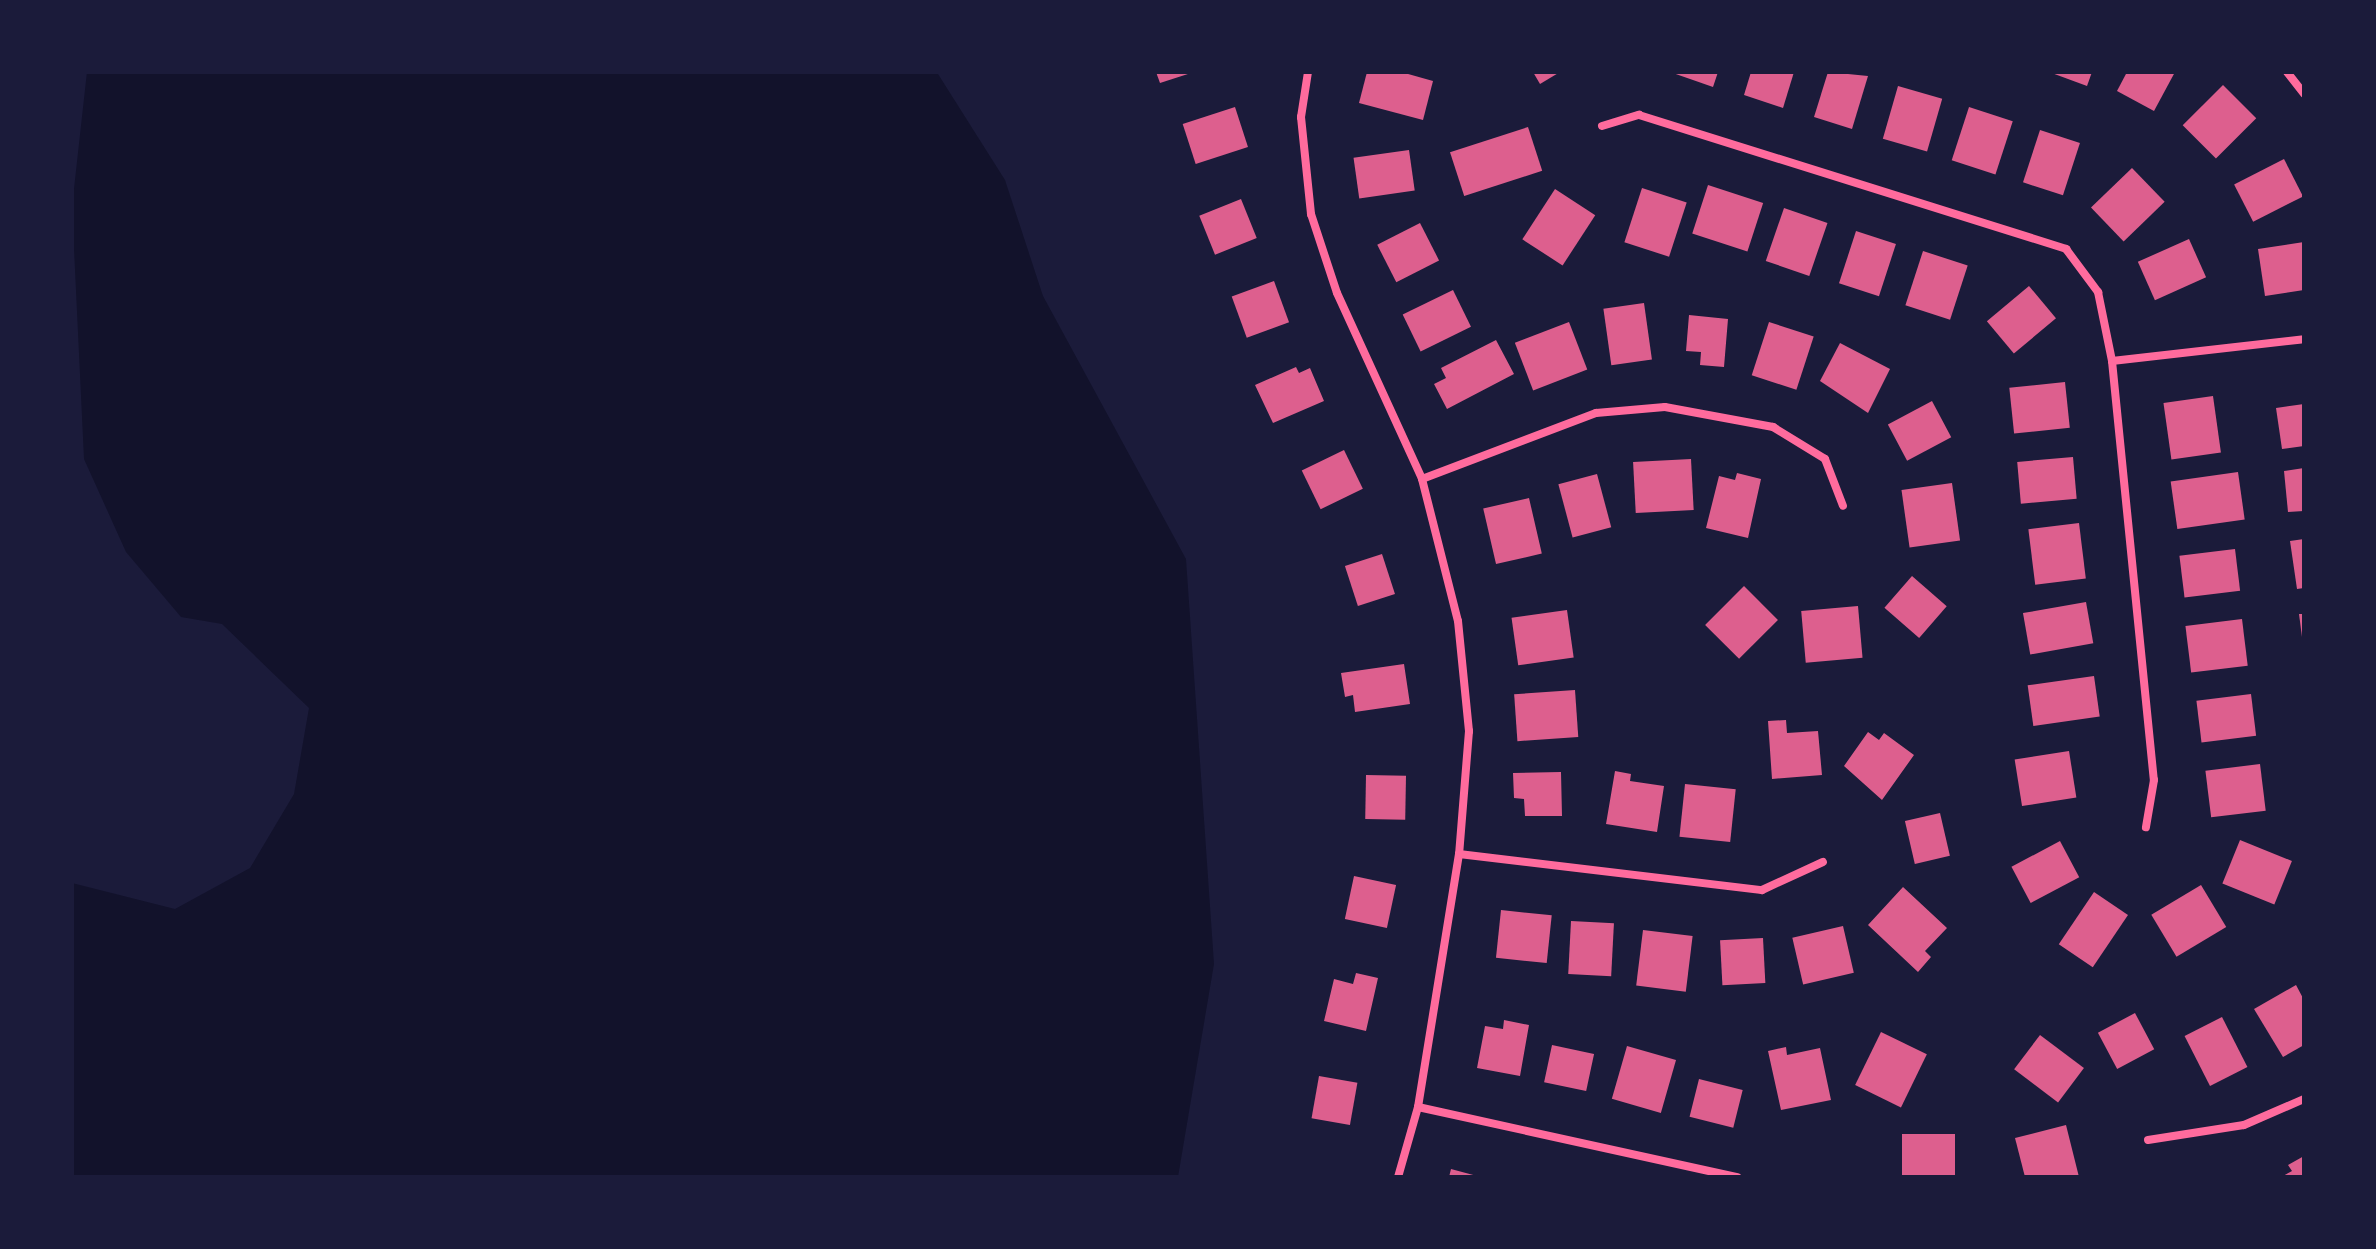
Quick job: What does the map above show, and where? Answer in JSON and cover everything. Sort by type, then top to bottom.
[{"type":"street","points":[[1308,72],[1301,117],[1311,214],[1337,293],[1422,479],[1458,621],[1469,731],[1459,854],[1418,1107],[1398,1177]]},
{"type":"street","points":[[2287,72],[2304,94]]},
{"type":"street","points":[[1602,126],[1639,115],[2066,249],[2098,292],[2112,361],[2154,780],[2146,827]]},
{"type":"street","points":[[2112,361],[2304,339]]},
{"type":"street","points":[[1422,479],[1596,413],[1665,407],[1773,427],[1825,459],[1843,506]]},
{"type":"street","points":[[1459,854],[1762,890],[1823,862]]},
{"type":"street","points":[[2148,1140],[2244,1125],[2304,1099]]},
{"type":"street","points":[[1418,1107],[1737,1177]]},
{"type":"shaded area","points":[[87,72],[938,74],[1005,180],[1043,296],[1186,559],[1214,964],[1178,1177],[72,1177],[72,883],[175,909],[250,868],[294,794],[309,708],[222,624],[181,617],[126,552],[84,459],[72,207]]},
{"type":"building","points":[[1156,72],[1191,72],[1191,73],[1160,83]]},
{"type":"building","points":[[1367,72],[1401,72],[1433,81],[1423,120],[1359,103]]},
{"type":"building","points":[[1533,72],[1560,72],[1540,84]]},
{"type":"building","points":[[1670,72],[1718,72],[1713,87]]},
{"type":"building","points":[[1751,72],[1794,72],[1783,108],[1744,95]]},
{"type":"building","points":[[1828,72],[1868,76],[1852,129],[1814,117]]},
{"type":"building","points":[[2049,72],[2092,72],[2087,86]]},
{"type":"building","points":[[2127,72],[2175,72],[2154,111],[2117,91]]},
{"type":"building","points":[[2223,85],[2256,118],[2216,159],[2183,125]]},
{"type":"building","points":[[1898,86],[1942,99],[1927,152],[1883,139]]},
{"type":"building","points":[[1235,107],[1248,147],[1196,164],[1183,124]]},
{"type":"building","points":[[1969,107],[2013,121],[1995,174],[1952,160]]},
{"type":"building","points":[[1528,127],[1542,171],[1464,196],[1450,152]]},
{"type":"building","points":[[2040,130],[2080,143],[2063,195],[2023,182]]},
{"type":"building","points":[[1409,150],[1415,191],[1359,198],[1354,158]]},
{"type":"building","points":[[2284,159],[2303,196],[2253,222],[2234,184]]},
{"type":"building","points":[[2132,168],[2165,202],[2124,241],[2091,208]]},
{"type":"building","points":[[1708,185],[1763,203],[1747,251],[1692,234]]},
{"type":"building","points":[[1642,188],[1687,203],[1669,257],[1624,242]]},
{"type":"building","points":[[1555,189],[1595,215],[1563,265],[1522,239]]},
{"type":"building","points":[[1241,199],[1257,238],[1215,255],[1199,216]]},
{"type":"building","points":[[1784,208],[1827,223],[1809,276],[1766,261]]},
{"type":"building","points":[[1420,223],[1439,260],[1396,282],[1377,245]]},
{"type":"building","points":[[1856,231],[1896,244],[1879,296],[1839,283]]},
{"type":"building","points":[[2189,239],[2206,277],[2155,300],[2138,262]]},
{"type":"building","points":[[2304,242],[2304,290],[2265,296],[2258,249]]},
{"type":"building","points":[[1923,251],[1968,266],[1950,320],[1905,305]]},
{"type":"building","points":[[1274,281],[1289,322],[1247,338],[1232,296]]},
{"type":"building","points":[[2029,286],[2056,318],[2014,354],[1987,321]]},
{"type":"building","points":[[1453,290],[1471,327],[1421,351],[1403,315]]},
{"type":"building","points":[[1644,303],[1652,359],[1611,365],[1603,309]]},
{"type":"building","points":[[1689,315],[1728,319],[1724,367],[1700,365],[1701,352],[1686,351]]},
{"type":"building","points":[[1569,322],[1587,370],[1533,390],[1515,343]]},
{"type":"building","points":[[1769,322],[1814,337],[1796,390],[1752,375]]},
{"type":"building","points":[[1496,340],[1514,374],[1447,409],[1434,384],[1446,378],[1441,368]]},
{"type":"building","points":[[1840,343],[1890,369],[1868,413],[1820,381]]},
{"type":"building","points":[[1296,367],[1299,373],[1310,368],[1324,401],[1273,423],[1255,385]]},
{"type":"building","points":[[2065,382],[2070,428],[2014,434],[2009,388]]},
{"type":"building","points":[[2213,396],[2221,452],[2171,459],[2163,403]]},
{"type":"building","points":[[1932,401],[1951,437],[1907,461],[1888,424]]},
{"type":"building","points":[[2304,404],[2304,446],[2282,449],[2276,408]]},
{"type":"building","points":[[1344,450],[1363,489],[1321,509],[1302,471]]},
{"type":"building","points":[[2073,457],[2077,499],[2021,504],[2017,462]]},
{"type":"building","points":[[1691,459],[1694,510],[1636,513],[1633,462]]},
{"type":"building","points":[[2304,468],[2304,511],[2288,512],[2284,471]]},
{"type":"building","points":[[2238,472],[2245,520],[2177,529],[2171,481]]},
{"type":"building","points":[[1737,473],[1761,479],[1748,538],[1706,528],[1719,476],[1735,480]]},
{"type":"building","points":[[1597,474],[1611,527],[1573,537],[1558,484]]},
{"type":"building","points":[[1952,483],[1960,540],[1910,548],[1901,490]]},
{"type":"building","points":[[1529,498],[1542,554],[1496,564],[1483,509]]},
{"type":"building","points":[[2079,523],[2086,579],[2035,585],[2028,529]]},
{"type":"building","points":[[2304,539],[2304,588],[2297,589],[2290,541]]},
{"type":"building","points":[[2235,549],[2240,591],[2185,598],[2179,556]]},
{"type":"building","points":[[1382,554],[1395,594],[1358,606],[1345,566]]},
{"type":"building","points":[[1912,576],[1947,606],[1919,638],[1884,608]]},
{"type":"building","points":[[1744,586],[1778,620],[1739,659],[1705,625]]},
{"type":"building","points":[[2086,602],[2093,643],[2030,654],[2023,613]]},
{"type":"building","points":[[1858,606],[1863,658],[1806,663],[1801,611]]},
{"type":"building","points":[[1567,610],[1574,658],[1518,665],[1512,618]]},
{"type":"building","points":[[2299,614],[2304,614],[2304,637],[2302,637]]},
{"type":"building","points":[[2242,619],[2248,666],[2191,673],[2185,626]]},
{"type":"building","points":[[1404,664],[1410,704],[1355,712],[1353,695],[1345,697],[1341,673]]},
{"type":"building","points":[[2094,676],[2100,717],[2033,726],[2028,685]]},
{"type":"building","points":[[1575,690],[1578,737],[1517,741],[1514,694]]},
{"type":"building","points":[[2251,694],[2256,736],[2202,742],[2196,701]]},
{"type":"building","points":[[1786,720],[1787,733],[1818,731],[1822,775],[1772,779],[1768,721]]},
{"type":"building","points":[[1868,732],[1879,740],[1884,733],[1914,755],[1882,800],[1844,766]]},
{"type":"building","points":[[2069,751],[2076,797],[2022,806],[2015,760]]},
{"type":"building","points":[[2260,764],[2266,811],[2211,817],[2205,771]]},
{"type":"building","points":[[1615,771],[1631,774],[1630,781],[1664,786],[1657,832],[1606,824]]},
{"type":"building","points":[[1561,772],[1562,816],[1525,816],[1524,799],[1514,798],[1513,773]]},
{"type":"building","points":[[1366,775],[1406,776],[1405,820],[1365,819]]},
{"type":"building","points":[[1685,784],[1736,789],[1730,842],[1679,837]]},
{"type":"building","points":[[1940,813],[1950,856],[1915,864],[1905,821]]},
{"type":"building","points":[[2240,840],[2292,861],[2274,905],[2222,884]]},
{"type":"building","points":[[2060,841],[2079,877],[2031,903],[2011,867]]},
{"type":"building","points":[[1354,876],[1396,885],[1387,928],[1345,919]]},
{"type":"building","points":[[2201,885],[2226,927],[2177,957],[2151,915]]},
{"type":"building","points":[[1903,887],[1947,928],[1925,951],[1931,957],[1918,972],[1868,925]]},
{"type":"building","points":[[2094,892],[2128,915],[2093,967],[2059,944]]},
{"type":"building","points":[[1501,910],[1552,915],[1547,963],[1496,958]]},
{"type":"building","points":[[1571,921],[1614,923],[1611,976],[1568,974]]},
{"type":"building","points":[[1843,926],[1854,973],[1803,984],[1792,938]]},
{"type":"building","points":[[1643,930],[1693,936],[1686,992],[1636,986]]},
{"type":"building","points":[[1763,938],[1765,983],[1722,985],[1720,940]]},
{"type":"building","points":[[1356,973],[1378,978],[1366,1031],[1324,1021],[1334,979],[1353,984]]},
{"type":"building","points":[[2296,985],[2304,1000],[2304,1045],[2283,1057],[2254,1009]]},
{"type":"building","points":[[2135,1013],[2154,1049],[2117,1069],[2098,1033]]},
{"type":"building","points":[[2222,1017],[2247,1067],[2210,1086],[2185,1036]]},
{"type":"building","points":[[1504,1020],[1529,1025],[1520,1076],[1477,1068],[1485,1026],[1503,1029]]},
{"type":"building","points":[[1881,1032],[1927,1054],[1901,1107],[1855,1085]]},
{"type":"building","points":[[2040,1035],[2084,1068],[2058,1102],[2014,1069]]},
{"type":"building","points":[[1552,1045],[1594,1054],[1586,1091],[1544,1082]]},
{"type":"building","points":[[1627,1046],[1676,1060],[1661,1113],[1612,1099]]},
{"type":"building","points":[[1786,1047],[1787,1055],[1820,1048],[1831,1100],[1781,1110],[1768,1051]]},
{"type":"building","points":[[1319,1076],[1357,1083],[1350,1125],[1312,1118]]},
{"type":"building","points":[[1699,1079],[1743,1090],[1733,1128],[1690,1117]]},
{"type":"building","points":[[2066,1125],[2079,1177],[2025,1177],[2015,1138]]},
{"type":"building","points":[[1902,1134],[1955,1134],[1955,1177],[1902,1177]]},
{"type":"building","points":[[2304,1156],[2304,1177],[2281,1177],[2292,1171],[2288,1165]]},
{"type":"building","points":[[1451,1169],[1477,1176],[1477,1177],[1449,1177]]}]
